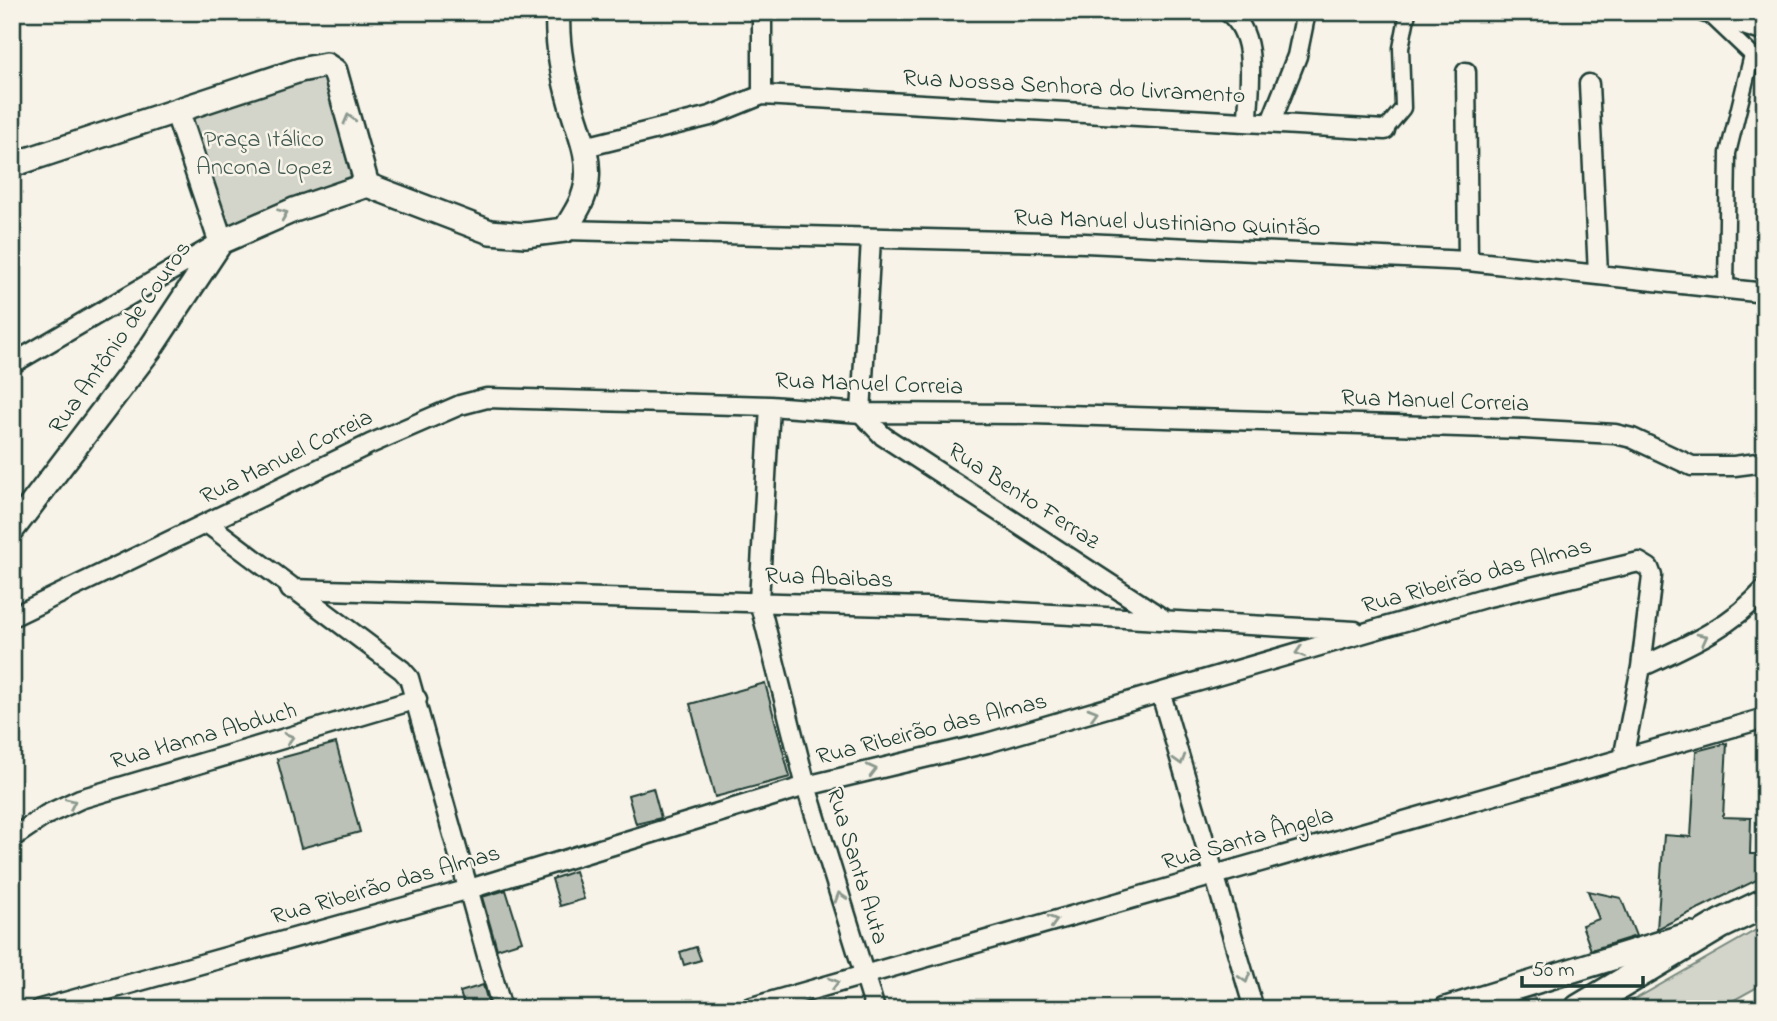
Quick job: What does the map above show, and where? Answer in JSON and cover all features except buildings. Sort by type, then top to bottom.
[{"type":"main road","points":[[1579,1009],[1721,924],[1765,903]]},
{"type":"street","points":[[12,364],[221,242],[294,210],[367,185],[490,232],[525,235],[565,230],[581,204],[587,184],[585,147],[572,109],[560,59],[558,12]]},
{"type":"street","points":[[585,147],[710,116],[762,95],[762,12]]},
{"type":"street","points":[[1228,12],[1243,28],[1249,48],[1248,121]]},
{"type":"street","points":[[1271,122],[1297,56],[1306,12]]},
{"type":"street","points":[[1385,130],[1403,108],[1401,48],[1408,12]]},
{"type":"street","points":[[1705,13],[1765,32]]},
{"type":"street","points":[[1705,13],[1752,55],[1728,153],[1726,289]]},
{"type":"street","points":[[12,165],[300,70],[332,67],[367,185]]},
{"type":"street","points":[[1466,72],[1468,261]]},
{"type":"street","points":[[1589,84],[1598,274]]},
{"type":"street","name":"Rua Nossa Senhora do Livramento","points":[[762,95],[1385,130]]},
{"type":"street","points":[[177,111],[221,242]]},
{"type":"street","name":"Rua Manuel Justiniano Quintão","points":[[565,230],[1085,243],[1468,261],[1765,293]]},
{"type":"street","points":[[861,413],[872,239]]},
{"type":"street","name":"Rua Antônio de Couros","points":[[12,530],[150,349],[221,242]]},
{"type":"street","name":"Rua Manuel Correia","points":[[12,617],[370,444],[474,400],[538,398],[769,406],[861,413],[1032,414],[1550,430],[1632,438],[1692,466],[1734,466],[1765,462]]},
{"type":"street","name":"Rua Santa Auta","points":[[769,406],[759,601],[806,786],[875,1009]]},
{"type":"street","name":"Rua Bento Ferraz","points":[[861,413],[883,436],[1162,618]]},
{"type":"street","points":[[208,524],[290,589],[402,670],[417,699],[466,890],[502,1009]]},
{"type":"street","name":"Rua Ribeirão das Almas","points":[[40,1009],[466,890],[806,786],[987,743],[1484,598],[1639,562],[1649,568],[1652,576],[1641,667],[1623,758]]},
{"type":"street","name":"Rua Abaibas","points":[[290,589],[759,601],[1162,618],[1366,632]]},
{"type":"street","points":[[1641,667],[1723,626],[1751,605],[1765,589]]},
{"type":"street","points":[[1161,694],[1254,1009]]},
{"type":"street","name":"Rua Hanna Abduch","points":[[12,838],[46,816],[80,799],[417,699]]},
{"type":"street","name":"Rua Santa Ângela","points":[[745,1009],[1765,718]]},
{"type":"street","points":[[1446,1009],[1721,924]]},
{"type":"green space","name":"Praça Itálico Ancona Lopez","points":[[332,67],[367,185],[221,242],[177,111]]},
{"type":"green space","points":[[1765,925],[1765,983],[1718,1009],[1618,1009]]},
{"type":"green space","points":[[1532,996],[1542,1006],[1539,1009],[1491,1009]]}]
